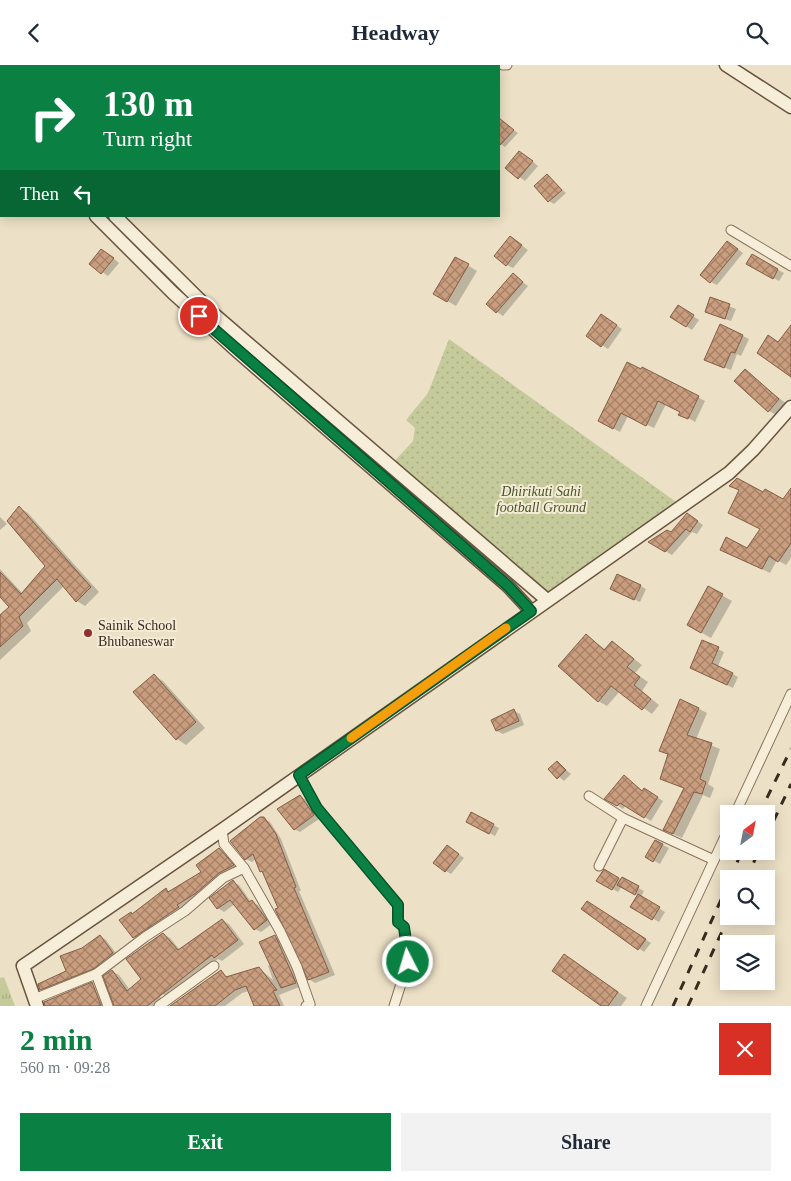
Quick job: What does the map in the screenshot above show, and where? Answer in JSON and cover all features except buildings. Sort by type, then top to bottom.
[{"type":"street","points":[[726,65],[791,107]]},
{"type":"street","points":[[97,217],[173,293],[508,586],[531,611]]},
{"type":"street","points":[[116,217],[216,316],[546,600]]},
{"type":"street","points":[[731,230],[791,266]]},
{"type":"street","points":[[244,868],[223,878],[185,911],[96,974],[36,1002],[23,966],[222,830],[728,473],[753,451],[791,407]]},
{"type":"street","points":[[739,805],[791,693]]},
{"type":"street","points":[[299,775],[317,808],[398,905],[398,922],[404,927],[406,942],[411,945],[408,962],[394,1006]]},
{"type":"street","points":[[589,796],[623,818],[714,861]]},
{"type":"street","points":[[599,866],[623,818]]},
{"type":"street","points":[[222,830],[224,844],[244,868],[297,967],[310,1004],[306,1006]]},
{"type":"street","points":[[646,1006],[720,848]]},
{"type":"street","points":[[159,1006],[214,966]]},
{"type":"street","points":[[96,974],[108,1006]]},
{"type":"green space","name":"Dhirikuti Sahi football Ground","points":[[449,339],[679,504],[538,599],[389,467],[413,441],[415,428],[406,420],[428,393]]},
{"type":"green space","points":[[4,977],[15,1006],[0,1006],[0,978]]},
{"type":"railway","points":[[763,805],[791,749]]},
{"type":"railway","points":[[775,818],[791,784]]},
{"type":"railway","points":[[734,870],[738,860]]},
{"type":"railway","points":[[750,870],[755,860]]},
{"type":"railway","points":[[673,1006],[720,902]]},
{"type":"railway","points":[[688,1006],[725,925]]},
{"type":"slow traffic","points":[[351,738],[506,628]]},
{"type":"place","name":"Sainik School Bhubaneswar","points":[[88,633]]},
{"type":"route","points":[[199,316],[508,586],[531,611],[299,775],[317,808],[398,905],[398,922],[404,927],[406,942],[411,945],[408,962]]}]
